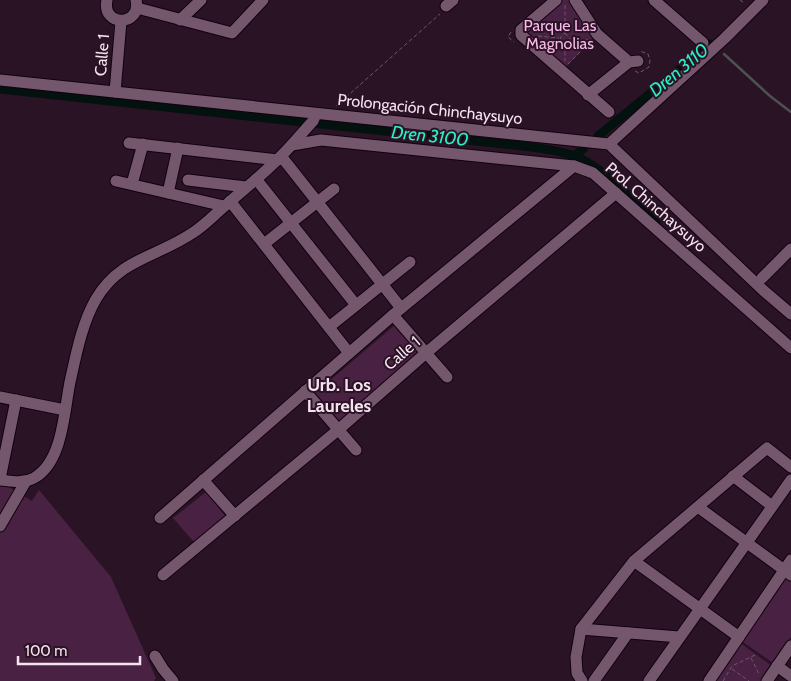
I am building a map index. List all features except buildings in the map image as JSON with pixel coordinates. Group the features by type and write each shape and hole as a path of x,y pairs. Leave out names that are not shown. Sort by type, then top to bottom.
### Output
{"street":[{"path":"94,0 106,2 110,15 121,21 132,17 137,4 180,20 232,33 264,0"},
{"path":"180,20 201,0"},
{"path":"556,0 521,30 521,36 609,112"},
{"path":"574,0 597,34 633,61 588,94"},
{"path":"654,0 703,43"},
{"path":"763,0 725,38 609,144 756,284 791,314"},
{"name":"Calle 1","path":"114,92 121,21"},
{"name":"Prolongación Chinchaysuyo","path":"0,80 114,92 315,119 609,144"},
{"path":"16,400 5,427 0,480 26,481 38,475 52,456 59,440 80,341 90,310 103,288 126,266 162,251 184,239 205,224 280,158 315,119"},
{"name":"Prol. Chinchaysuyo","path":"292,145 321,140 574,166 593,173 791,348"},
{"path":"129,143 280,158 382,284 397,311 426,353 447,377"},
{"path":"132,184 142,144"},
{"path":"168,193 178,148"},
{"path":"160,518 397,311 574,166"},
{"path":"256,178 356,305"},
{"path":"116,180 168,193 227,204 264,244 349,353"},
{"path":"188,180 246,187"},
{"path":"264,244 334,189"},
{"name":"Calle 1","path":"163,575 338,430 426,353 616,193"},
{"path":"762,278 791,249"},
{"path":"329,327 410,262"},
{"path":"305,391 356,450"},
{"path":"0,397 65,410"},
{"path":"582,681 577,673 576,657 581,629 634,561 767,448 791,467"},
{"path":"734,476 772,506"},
{"path":"203,480 234,516"},
{"path":"649,681 791,480"},
{"path":"0,526 26,481"},
{"path":"698,506 788,573"},
{"path":"709,681 739,637 788,573 791,560"},
{"path":"634,561 739,637"},
{"path":"581,629 680,637"},
{"path":"594,681 628,633"},
{"path":"764,680 791,646"},
{"path":"155,656 173,681"},
{"path":"777,666 791,676"}],"path":[{"path":"534,36 560,38 565,44 565,66 592,40 571,39 565,33 565,0"},
{"path":"315,119 447,6"},
{"path":"560,38 565,33"},
{"path":"565,44 571,39"},
{"path":"723,681 732,666 755,655"},
{"path":"751,657 764,680"},
{"path":"731,669 748,681"}],"green space":[{"name":"Parque Las Magnolias","path":"562,0 569,0 593,39 563,70 525,32"},
{"path":"395,325 420,354 339,422 315,393"},
{"path":"0,486 9,487 32,501 39,490 111,577 156,678 154,681 0,681"},
{"path":"206,492 225,516 194,542 173,518"},
{"path":"785,574 791,579 791,637 773,663 740,640"},
{"path":"739,642 772,666 762,681 712,681"}],"waterway":[{"name":"Dren 3110","path":"598,136 711,44"},
{"path":"724,54 770,96 791,112"},
{"name":"Dren 3100","path":"0,89 532,147 559,152 572,155 594,167 613,181 656,222"},
{"name":"Dren 3110","path":"574,156 584,148"}],"district":[{"name":"Urb. Los Laureles","path":"339,395"}]}
